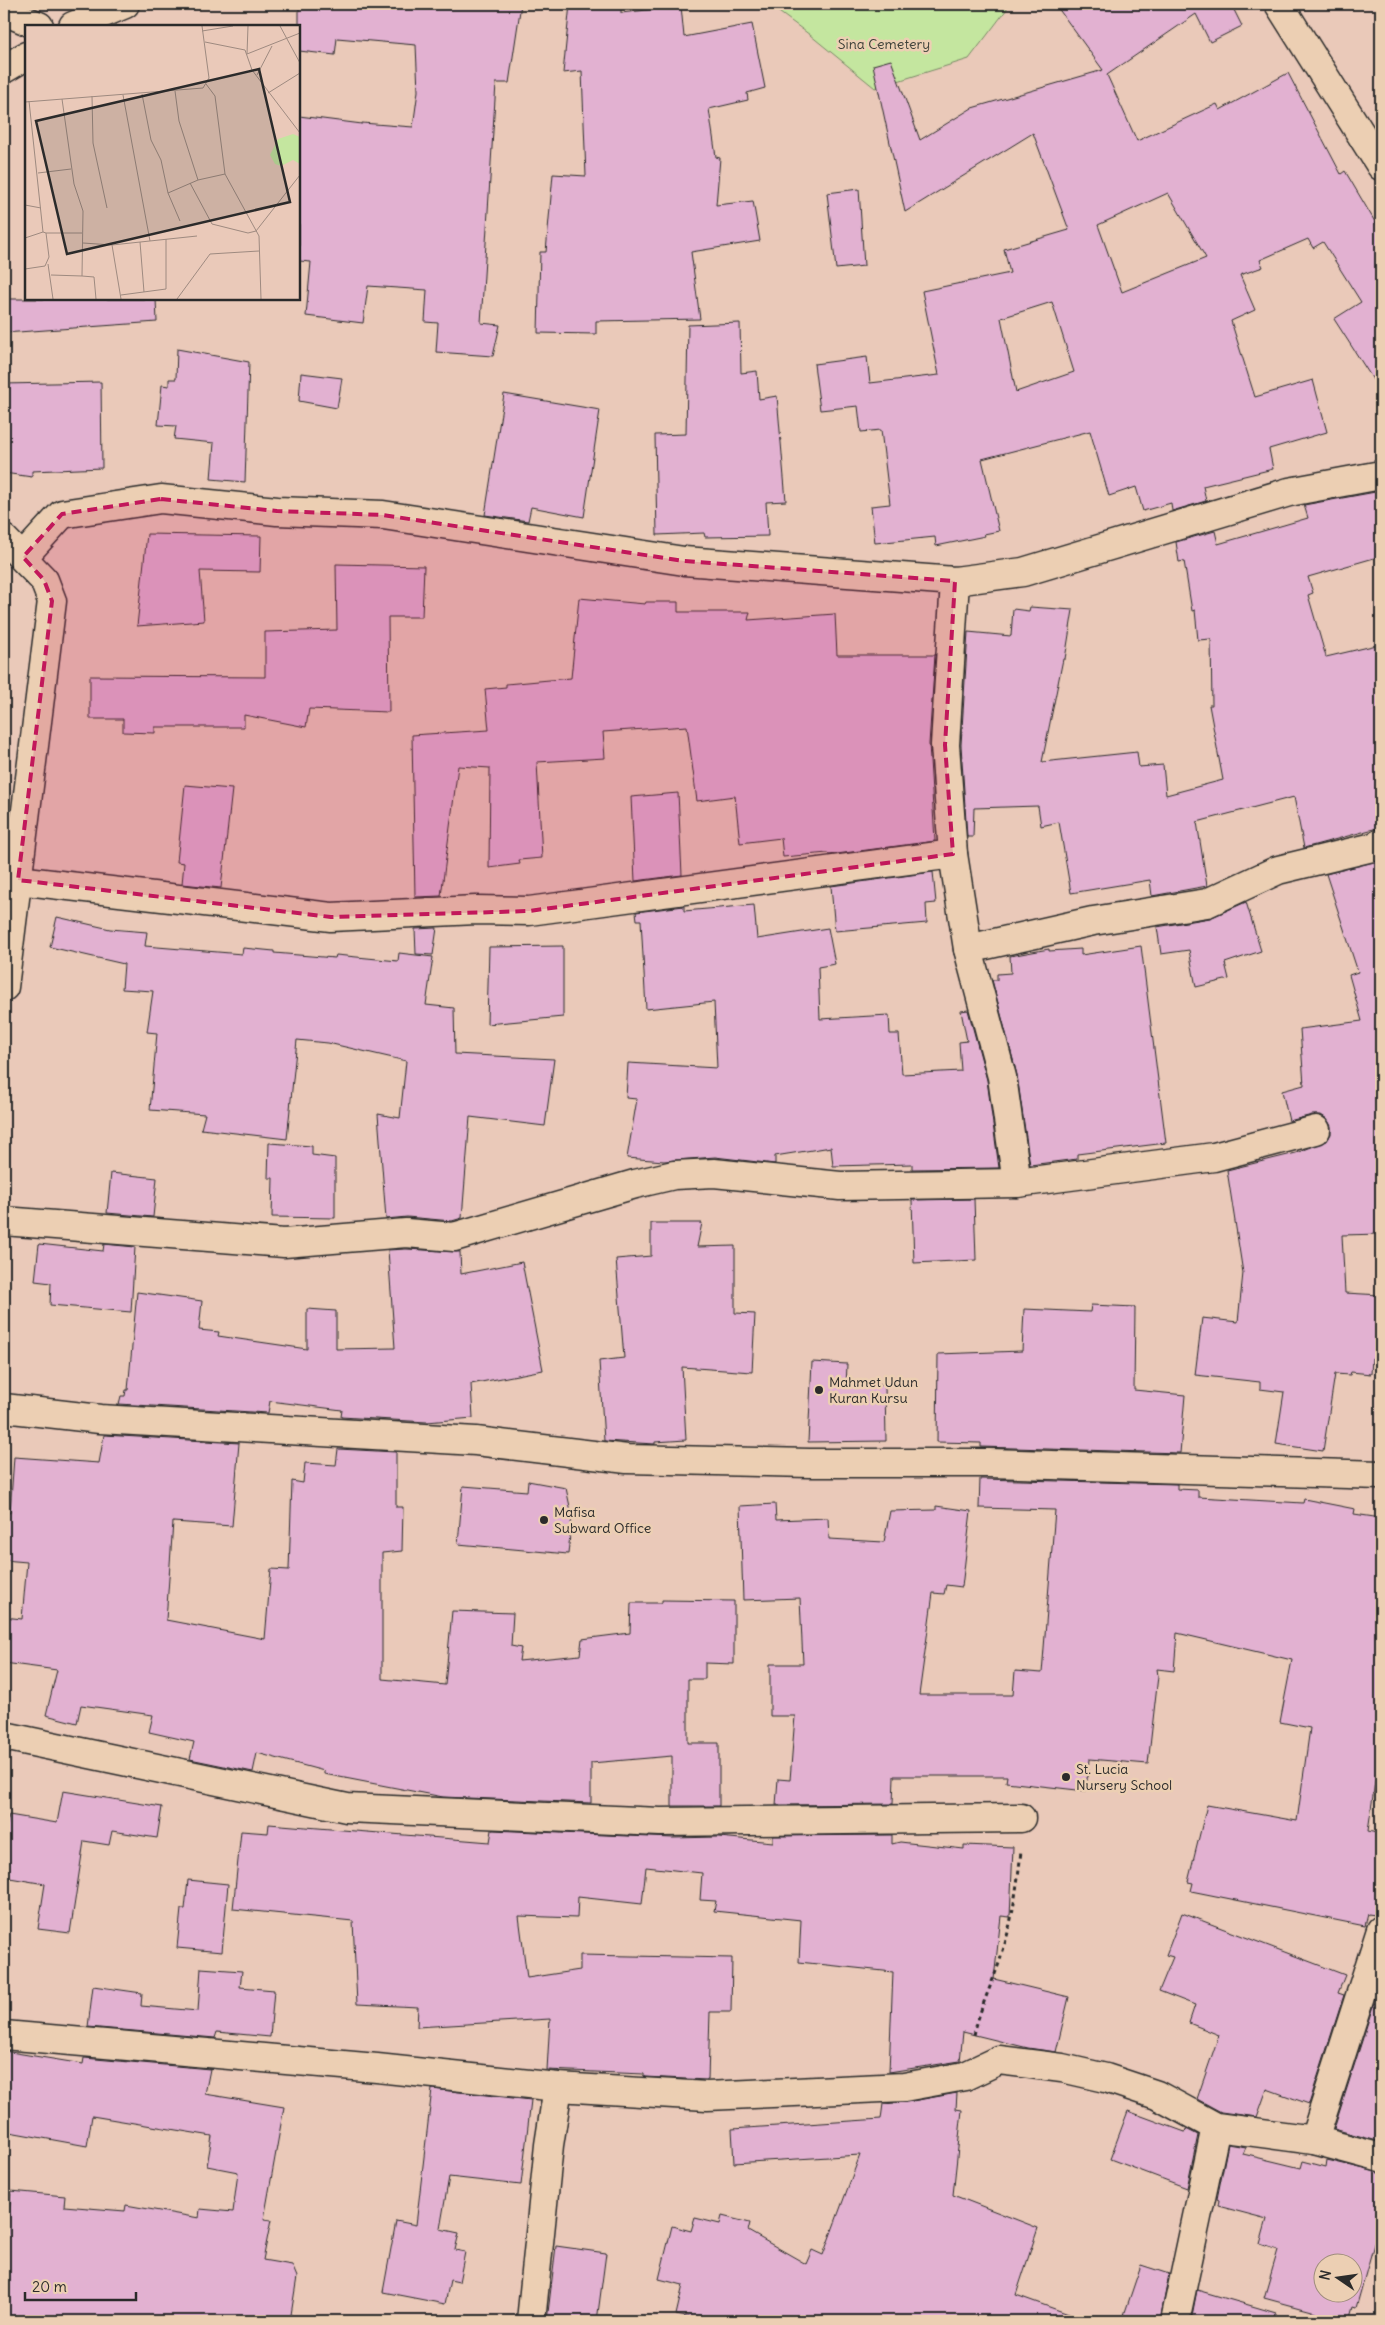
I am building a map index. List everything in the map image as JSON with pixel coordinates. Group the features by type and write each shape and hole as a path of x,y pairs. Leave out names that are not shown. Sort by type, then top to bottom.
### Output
{"street":[{"path":"74,25 125,4"},
{"path":"1279,4 1381,166"},
{"path":"4,11 37,25"},
{"path":"4,69 25,57"},
{"path":"4,987 52,601 44,580 13,548 62,514 160,499 277,511 383,515 684,561 955,581 1023,572 1289,492 1381,475"},
{"path":"955,581 945,745 953,854 968,949 1002,1077 1017,1183"},
{"path":"968,949 1093,921 1207,903 1278,870 1373,847 1381,843"},
{"path":"18,880 331,917 476,910 528,911 953,854"},
{"path":"4,1221 284,1243 406,1233 454,1237 635,1184 674,1175 714,1173 840,1186 1017,1183 1214,1157 1316,1130"},
{"path":"4,1408 100,1419 476,1441 627,1459 809,1463 989,1463 1381,1475"},
{"path":"4,1736 347,1808 660,1822 1022,1818"},
{"path":"1314,2140 1381,1930"},
{"path":"4,2035 377,2068 558,2087 707,2096 904,2087 965,2076 999,2060 1062,2068 1158,2095 1216,2127 1314,2140 1381,2158"},
{"path":"531,2321 549,2145 558,2087"},
{"path":"1175,2321 1216,2127"}],"path":[{"path":"965,2076 980,2008 1000,1960 1014,1906 1022,1845 1022,1818"}],"highlighted area":[{"path":"161,499 277,511 383,515 684,561 955,581 945,745 953,854 529,911 331,917 18,880 52,601 44,580 23,557 62,514"}],"green space":[{"name":"Sina Cemetery","path":"768,4 1006,4 1007,9 969,59 875,88 810,35"}],"building":[{"path":"299,4 521,4 509,83 496,83 481,323 500,325 493,356 436,352 438,323 425,322 427,290 368,286 363,323 306,316 311,262 300,261 300,116 362,124 413,127 418,91 416,45 337,38 335,55 300,51"},
{"path":"570,4 604,4 604,8 621,7 621,13 681,6 684,37 752,24 765,88 747,93 748,100 709,109 716,157 720,158 716,205 753,201 760,241 691,252 700,319 596,321 596,334 538,333 540,252 546,252 553,174 586,176 582,71 563,73"},
{"path":"1055,4 1231,4 1242,26 1210,42 1196,14 1107,75 1137,141 1217,104 1220,110 1288,73 1341,174 1345,171 1381,232 1381,392 1334,319 1361,302 1323,242 1313,248 1308,239 1260,260 1263,267 1240,275 1255,310 1231,321 1255,397 1313,380 1327,432 1269,449 1273,469 1203,486 1206,501 1172,511 1171,503 1143,511 1136,487 1109,496 1090,431 982,459 999,531 984,534 985,536 936,546 935,537 875,543 871,506 890,504 881,430 861,432 858,406 820,410 814,364 867,357 870,383 939,375 922,291 1010,273 1004,249 1069,230 1033,133 905,212 873,65 891,60 920,140 972,108 1103,70","holes":["1168,193 1206,258 1122,292 1098,225","1052,302 1074,372 1016,392 1001,318"]},
{"path":"859,189 864,266 836,269 827,193"},
{"path":"4,299 156,300 157,322 4,333"},
{"path":"740,323 741,373 757,371 759,399 777,396 786,501 766,502 768,536 705,537 704,533 657,535 655,435 686,434 688,325"},
{"path":"177,349 249,362 245,482 211,479 214,443 174,439 176,426 158,425 162,385 169,386 169,379 176,379"},
{"path":"301,373 342,378 337,408 299,401"},
{"path":"101,382 102,468 32,471 32,477 4,473 4,384"},
{"path":"504,394 600,410 584,517 531,507 528,521 485,515"},
{"path":"1381,491 1381,556 1308,577 1313,593 1308,595 1326,657 1381,644 1381,827 1304,848 1294,797 1197,822 1207,886 1152,896 1150,880 1071,893 1059,822 1041,826 1038,806 974,808 973,837 967,837 961,745 968,632 1011,636 1013,609 1029,611 1030,607 1073,610 1065,659 1063,659 1042,762 1137,752 1139,767 1163,765 1166,795 1223,780 1209,705 1212,705 1211,639 1198,640 1195,610 1192,611 1184,561 1179,562 1176,542 1215,531 1218,544 1308,518 1304,505"},
{"path":"147,534 261,536 260,572 200,571 204,621 137,626"},
{"path":"336,564 424,566 422,617 388,617 389,712 309,709 306,727 244,715 244,727 155,727 155,733 123,732 123,719 90,719 90,676 265,677 265,632 337,630"},
{"path":"579,598 645,604 646,602 678,602 678,612 750,612 748,620 835,614 837,655 935,655 929,744 935,841 829,855 828,853 783,857 781,838 740,843 735,796 697,801 687,726 603,732 605,758 537,762 542,858 519,860 520,864 489,868 490,768 458,766 441,896 415,897 412,735 489,730 485,689 506,687 506,684 571,678"},
{"path":"185,785 232,789 221,888 182,884 184,863 177,862"},
{"path":"678,793 682,875 635,881 631,797"},
{"path":"1381,860 1381,1234 1342,1235 1345,1293 1381,1295 1381,1359 1372,1358 1371,1374 1351,1372 1350,1375 1335,1374 1323,1451 1276,1444 1284,1392 1260,1389 1260,1382 1195,1375 1202,1318 1238,1322 1243,1273 1227,1170 1296,1153 1327,1141 1331,1134 1331,1126 1327,1119 1321,1115 1312,1115 1289,1121 1282,1091 1304,1085 1300,1029 1362,1021 1349,975 1358,972 1326,874"},
{"path":"933,872 936,903 926,904 927,923 835,931 831,886"},
{"path":"1246,902 1261,951 1225,963 1229,979 1196,987 1189,950 1161,954 1157,927 1210,918"},
{"path":"754,905 757,939 828,928 835,964 818,967 820,1019 889,1015 890,1034 899,1034 902,1074 961,1071 959,1042 967,1041 961,1011 968,1010 987,1080 999,1168 912,1169 912,1164 833,1166 831,1147 775,1156 775,1164 715,1157 664,1161 627,1158 637,1099 626,1098 628,1063 717,1068 714,1002 646,1009 641,920 637,920 636,912 684,906 684,911"},
{"path":"57,917 110,929 147,932 145,946 242,954 243,948 274,951 274,953 335,958 336,955 398,961 399,953 433,957 426,1005 454,1008 455,1054 554,1059 545,1126 470,1117 462,1218 452,1221 407,1217 386,1219 378,1114 400,1118 406,1061 328,1043 297,1040 287,1139 201,1129 205,1114 150,1110 157,1033 147,1032 153,991 122,989 124,964 50,947"},
{"path":"437,928 433,955 416,954 415,929"},
{"path":"563,946 563,1017 487,1024 489,947"},
{"path":"1141,946 1166,1143 1077,1154 1077,1159 1030,1165 1017,1075 992,980 997,980 997,974 1011,973 1010,956 1049,949 1049,951 1081,949 1081,955"},
{"path":"269,1143 312,1146 312,1155 335,1158 335,1218 272,1217 273,1178 268,1178"},
{"path":"111,1173 157,1178 153,1217 107,1213"},
{"path":"974,1199 976,1260 914,1263 912,1200"},
{"path":"651,1223 702,1223 697,1247 735,1246 735,1313 755,1314 752,1372 682,1367 686,1440 655,1442 655,1444 604,1441 599,1361 624,1358 616,1259 651,1256"},
{"path":"39,1244 103,1251 104,1244 135,1247 131,1312 50,1305 51,1283 35,1281"},
{"path":"388,1250 460,1252 461,1274 522,1262 543,1370 471,1384 473,1418 427,1422 341,1417 342,1410 270,1401 268,1413 119,1404 121,1396 125,1396 126,1390 128,1390 137,1292 202,1301 199,1330 219,1332 218,1336 307,1349 307,1309 336,1311 336,1349 395,1348"},
{"path":"1091,1305 1135,1307 1134,1390 1185,1395 1180,1453 981,1447 981,1443 937,1442 938,1354 1022,1351 1024,1309 1090,1312"},
{"path":"812,1362 847,1364 846,1386 885,1385 886,1441 808,1442"},
{"path":"104,1435 239,1443 232,1526 173,1522 166,1620 265,1639 271,1569 289,1570 292,1481 303,1483 305,1463 336,1465 338,1449 396,1452 396,1507 403,1507 402,1551 382,1553 382,1679 445,1685 452,1611 513,1613 511,1646 521,1648 519,1661 580,1655 582,1639 630,1633 631,1603 662,1603 662,1600 734,1601 734,1664 705,1663 705,1679 688,1679 688,1743 719,1743 719,1806 672,1806 672,1756 591,1763 591,1803 443,1797 324,1774 324,1771 257,1753 253,1772 190,1759 194,1742 149,1732 153,1715 81,1705 77,1723 46,1715 57,1670 4,1663 4,1617 22,1619 27,1562 4,1560 4,1512 10,1513 14,1457 99,1463"},
{"path":"980,1479 1177,1484 1177,1489 1198,1490 1198,1497 1303,1503 1304,1499 1355,1509 1354,1514 1381,1518 1381,1739 1368,1831 1381,1834 1381,1887 1375,1915 1368,1914 1365,1926 1191,1891 1193,1883 1188,1882 1207,1805 1297,1821 1310,1728 1280,1722 1292,1660 1177,1633 1174,1671 1157,1669 1158,1676 1148,1764 1089,1759 1086,1791 1006,1782 1007,1776 894,1776 893,1804 776,1805 778,1779 790,1780 795,1716 770,1716 770,1664 803,1664 800,1598 743,1600 740,1506 775,1504 776,1520 828,1518 829,1539 884,1542 890,1511 936,1510 936,1506 971,1511 962,1587 946,1585 944,1594 933,1593 919,1695 1013,1695 1015,1671 1042,1673 1055,1510 979,1508"},
{"path":"528,1481 566,1488 572,1516 568,1554 458,1544 463,1486 527,1491"},
{"path":"63,1791 162,1807 157,1838 112,1831 109,1845 84,1841 70,1933 38,1929 45,1884 4,1877 4,1836 9,1815 57,1823"},
{"path":"269,1824 490,1842 492,1830 673,1838 719,1837 773,1842 773,1836 892,1835 892,1844 900,1842 964,1849 964,1845 1013,1847 1010,1917 1001,1916 994,1979 1069,1997 1056,2052 1028,2048 963,2032 960,2061 889,2072 893,1972 799,1962 801,1920 714,1911 716,1901 700,1900 702,1873 646,1867 642,1904 578,1897 577,1918 519,1916 527,1978 580,1970 580,1955 732,1958 731,2012 710,2012 708,2080 644,2077 644,2074 547,2070 550,2019 417,2027 418,2007 357,2004 353,1921 233,1909 241,1831 268,1833"},
{"path":"188,1880 228,1884 222,1952 177,1948 181,1909 185,1909"},
{"path":"1182,1913 1345,1975 1338,1993 1344,1995 1309,2104 1267,2089 1257,2117 1221,2112 1197,2099 1219,2035 1189,2023 1195,2005 1159,1991 1173,1957 1166,1955"},
{"path":"201,1968 242,1971 240,1987 274,1990 270,2037 217,2032 215,2038 88,2027 93,1986 142,1993 141,2006 198,2011"},
{"path":"1374,2003 1381,2005 1381,2142 1334,2129"},
{"path":"4,2051 83,2064 84,2058 210,2069 205,2094 284,2107 264,2219 271,2220 263,2260 292,2265 297,2277 290,2321 4,2321 4,2269 11,2191 65,2196 64,2206 125,2211 126,2205 199,2218 200,2209 233,2212 238,2172 207,2166 212,2136 92,2116 87,2146 4,2131"},
{"path":"432,2089 531,2100 521,2185 449,2177 440,2229 459,2233 455,2250 465,2252 459,2282 450,2280 445,2304 383,2292 396,2221 416,2225"},
{"path":"957,2093 956,2109 962,2110 953,2195 1038,2228 1016,2295 1077,2317 1076,2321 706,2321 676,2315 683,2285 659,2279 672,2226 691,2231 695,2218 720,2224 722,2216 750,2223 748,2231 806,2264 812,2250 823,2255 860,2155 734,2163 732,2129 881,2119 883,2104 907,2102"},
{"path":"1128,2111 1185,2132 1186,2129 1198,2135 1187,2188 1110,2159"},
{"path":"1228,2144 1246,2147 1243,2154 1301,2168 1303,2161 1326,2167 1327,2160 1381,2173 1381,2219 1362,2287 1362,2252 1312,2252 1312,2302 1358,2302 1356,2308 1353,2307 1349,2321 1264,2298 1278,2250 1260,2244 1267,2219 1218,2206 1219,2200 1217,2199"},
{"path":"556,2246 606,2253 597,2321 547,2321"},
{"path":"1141,2265 1169,2274 1160,2321 1122,2321"},
{"path":"1197,2290 1276,2313 1275,2321 1191,2321"}],"place":[{"name":"Mahmet Udun Kuran Kursu","path":"819,1390"},
{"name":"Mafisa Subward Office","path":"544,1520"},
{"name":"St. Lucia Nursery School","path":"1066,1777"}]}
